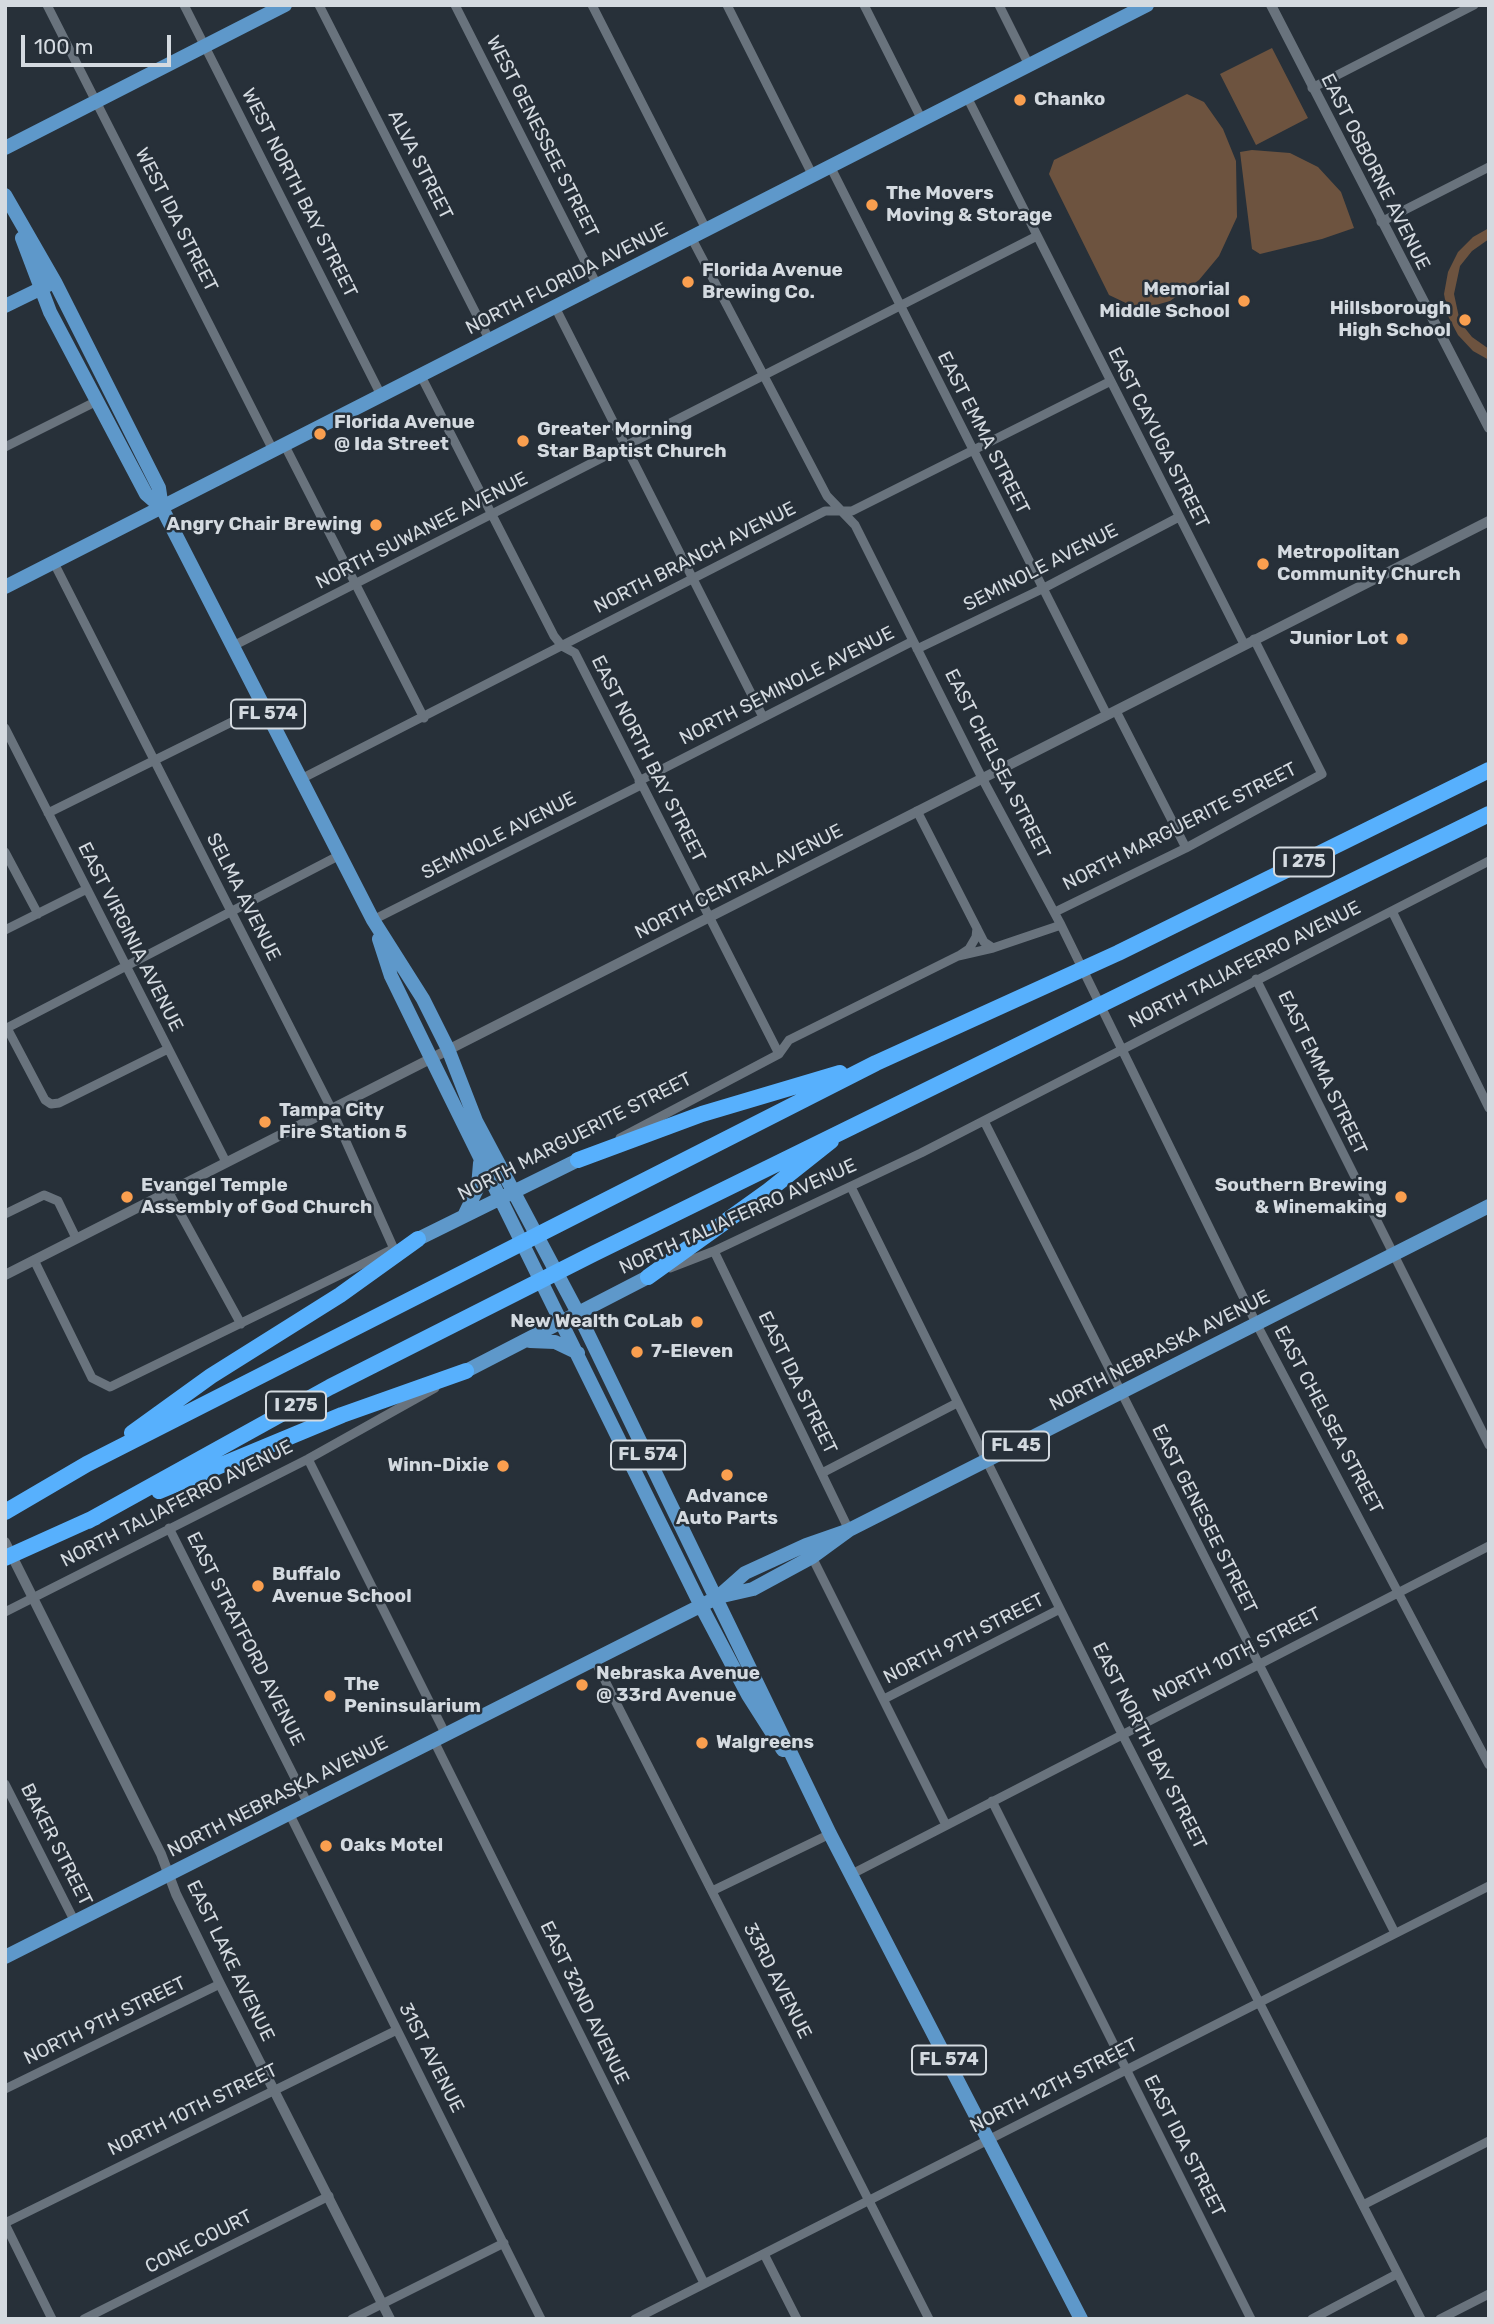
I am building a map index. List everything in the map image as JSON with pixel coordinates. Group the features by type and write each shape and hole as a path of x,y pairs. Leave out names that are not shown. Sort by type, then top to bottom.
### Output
{"highway":[{"name":"I 275","path":"5,1512 87,1465 876,1063 1041,990 1489,770"},
{"name":"I 275","path":"5,1558 88,1521 330,1387 852,1124 1136,989 1489,814"},
{"path":"578,1160 702,1114 876,1063"},
{"path":"648,1277 792,1173 852,1124"},
{"path":"87,1465 211,1377 340,1295 418,1239"},
{"path":"88,1521 342,1415 466,1371"}],"main road":[{"path":"5,148 285,5"},
{"name":"NORTH FLORIDA AVENUE","path":"5,587 382,397 1140,7"},
{"name":"FL 574","path":"7,199 55,282 159,487 162,508 373,920 414,981 448,1049 471,1111 562,1321 701,1606 748,1695 816,1801"},
{"name":"FL 574","path":"7,199 41,289 97,401 146,494 162,508"},
{"path":"5,306 55,282"},
{"name":"FL 574","path":"373,920 391,975 480,1158 507,1196 578,1313 831,1834 1081,2319"},
{"path":"464,1216 478,1187 480,1158"},
{"name":"NORTH MARGUERITE STREET","path":"418,1239 578,1160"},
{"name":"NORTH NEBRASKA AVENUE","path":"5,1957 701,1606 718,1597 745,1573 806,1545 849,1530 1489,1206"},
{"name":"NORTH TALIAFERRO AVENUE","path":"466,1371 648,1277"},
{"path":"525,1341 555,1342 579,1353"},
{"name":"NORTH NEBRASKA AVENUE","path":"718,1597 753,1589 812,1557 849,1530"}],"street":[{"name":"WEST IDA STREET","path":"47,5 279,449"},
{"name":"WEST NORTH BAY STREET","path":"184,5 382,397"},
{"name":"ALVA STREET","path":"319,5 490,341"},
{"name":"WEST GENESSEE STREET","path":"455,5 597,285"},
{"path":"592,5 706,229"},
{"path":"727,5 812,174"},
{"path":"864,5 922,120"},
{"path":"999,5 1029,65"},
{"name":"EAST OSBORNE AVENUE","path":"1271,5 1489,428"},
{"path":"1312,88 1474,5"},
{"name":"EAST CAYUGA STREET","path":"967,97 1179,517 1322,774"},
{"name":"EAST EMMA STREET","path":"830,166 1042,589 1186,848"},
{"path":"1381,222 1489,167"},
{"name":"NORTH SUWANEE AVENUE","path":"233,646 1037,236"},
{"name":"EAST CHELSEA STREET","path":"691,237 827,496 855,525 982,778 1055,912 1256,1323 1489,1765"},
{"path":"555,307 763,717"},
{"name":"EAST NORTH BAY STREET","path":"422,376 491,516 562,646 575,653 779,1054"},
{"name":"NORTH BRANCH AVENUE","path":"301,779 825,511 852,511 1109,382"},
{"path":"5,447 97,401"},
{"path":"279,449 356,584 424,718"},
{"name":"SEMINOLE AVENUE","path":"915,645 1042,589 1179,517"},
{"name":"NORTH CENTRAL AVENUE","path":"5,1275 1489,521"},
{"name":"SELMA AVENUE","path":"54,563 331,1108 394,1249"},
{"name":"NORTH SEMINOLE AVENUE","path":"640,783 763,717 915,645"},
{"path":"48,813 264,706"},
{"name":"EAST VIRGINIA AVENUE","path":"5,728 8,739 226,1162"},
{"name":"NORTH MARGUERITE STREET","path":"1055,912 1186,848 1322,774"},
{"name":"SEMINOLE AVENUE","path":"373,920 640,783"},
{"path":"917,811 984,942 993,948"},
{"path":"5,852 38,914"},
{"path":"168,1049 60,1103 51,1104 45,1100 6,1028 340,855"},
{"name":"NORTH TALIAFERRO AVENUE","path":"648,1277 713,1251 851,1187 1489,860"},
{"path":"5,930 87,889"},
{"path":"1392,911 1489,1108"},
{"name":"NORTH MARGUERITE STREET","path":"578,1160 779,1054 789,1040 958,956 993,948 1061,925"},
{"path":"958,956 969,948 976,937 977,929"},
{"name":"EAST EMMA STREET","path":"1256,979 1489,1445"},
{"name":"EAST GENESEE STREET","path":"984,1121 1395,1933"},
{"name":"EAST NORTH BAY STREET","path":"851,1187 1122,1734 1421,2319"},
{"path":"168,1191 241,1324"},
{"path":"5,1214 44,1195 58,1201 76,1238"},
{"name":"NORTH MARGUERITE STREET","path":"34,1260 92,1378 104,1386 117,1385 418,1239"},
{"name":"EAST IDA STREET","path":"713,1251 849,1530"},
{"name":"NORTH TALIAFERRO AVENUE","path":"5,1612 309,1459 466,1371"},
{"path":"822,1473 957,1403"},
{"path":"309,1459 439,1736"},
{"name":"EAST STRATFORD AVENUE","path":"169,1528 308,1804"},
{"name":"EAST LAKE AVENUE","path":"5,1542 156,1843 220,1984 390,2319"},
{"name":"NORTH 10TH STREET","path":"852,1874 1489,1546"},
{"path":"812,1557 946,1825"},
{"name":"NORTH 9TH STREET","path":"884,1699 1060,1609"},
{"name":"33RD AVENUE","path":"594,1658 929,2319"},
{"name":"EAST 32ND AVENUE","path":"439,1736 704,2283"},
{"name":"BAKER STREET","path":"5,1784 75,1922"},
{"name":"EAST IDA STREET","path":"992,1801 1251,2319"},
{"name":"31ST AVENUE","path":"289,1813 541,2319"},
{"path":"712,1891 831,1834"},
{"name":"NORTH 12TH STREET","path":"635,2319 989,2137 1489,1886"},
{"name":"NORTH 9TH STREET","path":"5,2089 220,1984"},
{"name":"NORTH 10TH STREET","path":"5,2223 397,2030"},
{"path":"1363,2205 1489,2141"},
{"name":"CONE COURT","path":"84,2319 329,2196"},
{"path":"5,2223 52,2319"},
{"path":"352,2319 504,2243"},
{"path":"764,2254 797,2319"},
{"path":"1312,2319 1397,2274"},
{"path":"1440,2319 1489,2294"}],"shaded area":[{"path":"1272,48 1308,118 1256,145 1220,74"},
{"path":"1187,94 1204,102 1223,129 1236,161 1237,217 1219,256 1199,280 1170,301 1149,307 1128,304 1109,295 1049,174 1054,160"},
{"path":"1252,150 1290,153 1318,167 1341,192 1354,228 1260,254 1252,249 1240,152"},
{"path":"1489,228 1489,239 1472,251 1460,266 1454,294 1460,322 1472,337 1489,349 1489,360 1473,351 1458,335 1448,316 1444,294 1448,272 1458,252 1473,237"}],"place":[{"name":"Chanko","path":"1020,100"},
{"name":"The Movers Moving & Storage","path":"872,205"},
{"name":"Florida Avenue Brewing Co.","path":"688,282"},
{"name":"Memorial Middle School","path":"1244,301"},
{"name":"Hillsborough High School","path":"1465,320"},
{"name":"Florida Avenue @ Ida Street","path":"320,434"},
{"name":"Greater Morning Star Baptist Church","path":"523,441"},
{"name":"Angry Chair Brewing","path":"376,525"},
{"name":"Metropolitan Community Church","path":"1263,564"},
{"name":"Junior Lot","path":"1402,639"},
{"name":"Tampa City Fire Station 5","path":"265,1122"},
{"name":"Evangel Temple Assembly of God Church","path":"127,1197"},
{"name":"Southern Brewing & Winemaking","path":"1401,1197"},
{"name":"New Wealth CoLab","path":"697,1322"},
{"name":"7-Eleven","path":"637,1352"},
{"name":"Winn-Dixie","path":"503,1466"},
{"name":"Advance Auto Parts","path":"727,1475"},
{"name":"Buffalo Avenue School","path":"258,1586"},
{"name":"Nebraska Avenue @ 33rd Avenue","path":"582,1685"},
{"name":"The Peninsularium","path":"330,1696"},
{"name":"Walgreens","path":"702,1743"},
{"name":"Oaks Motel","path":"326,1846"}]}
